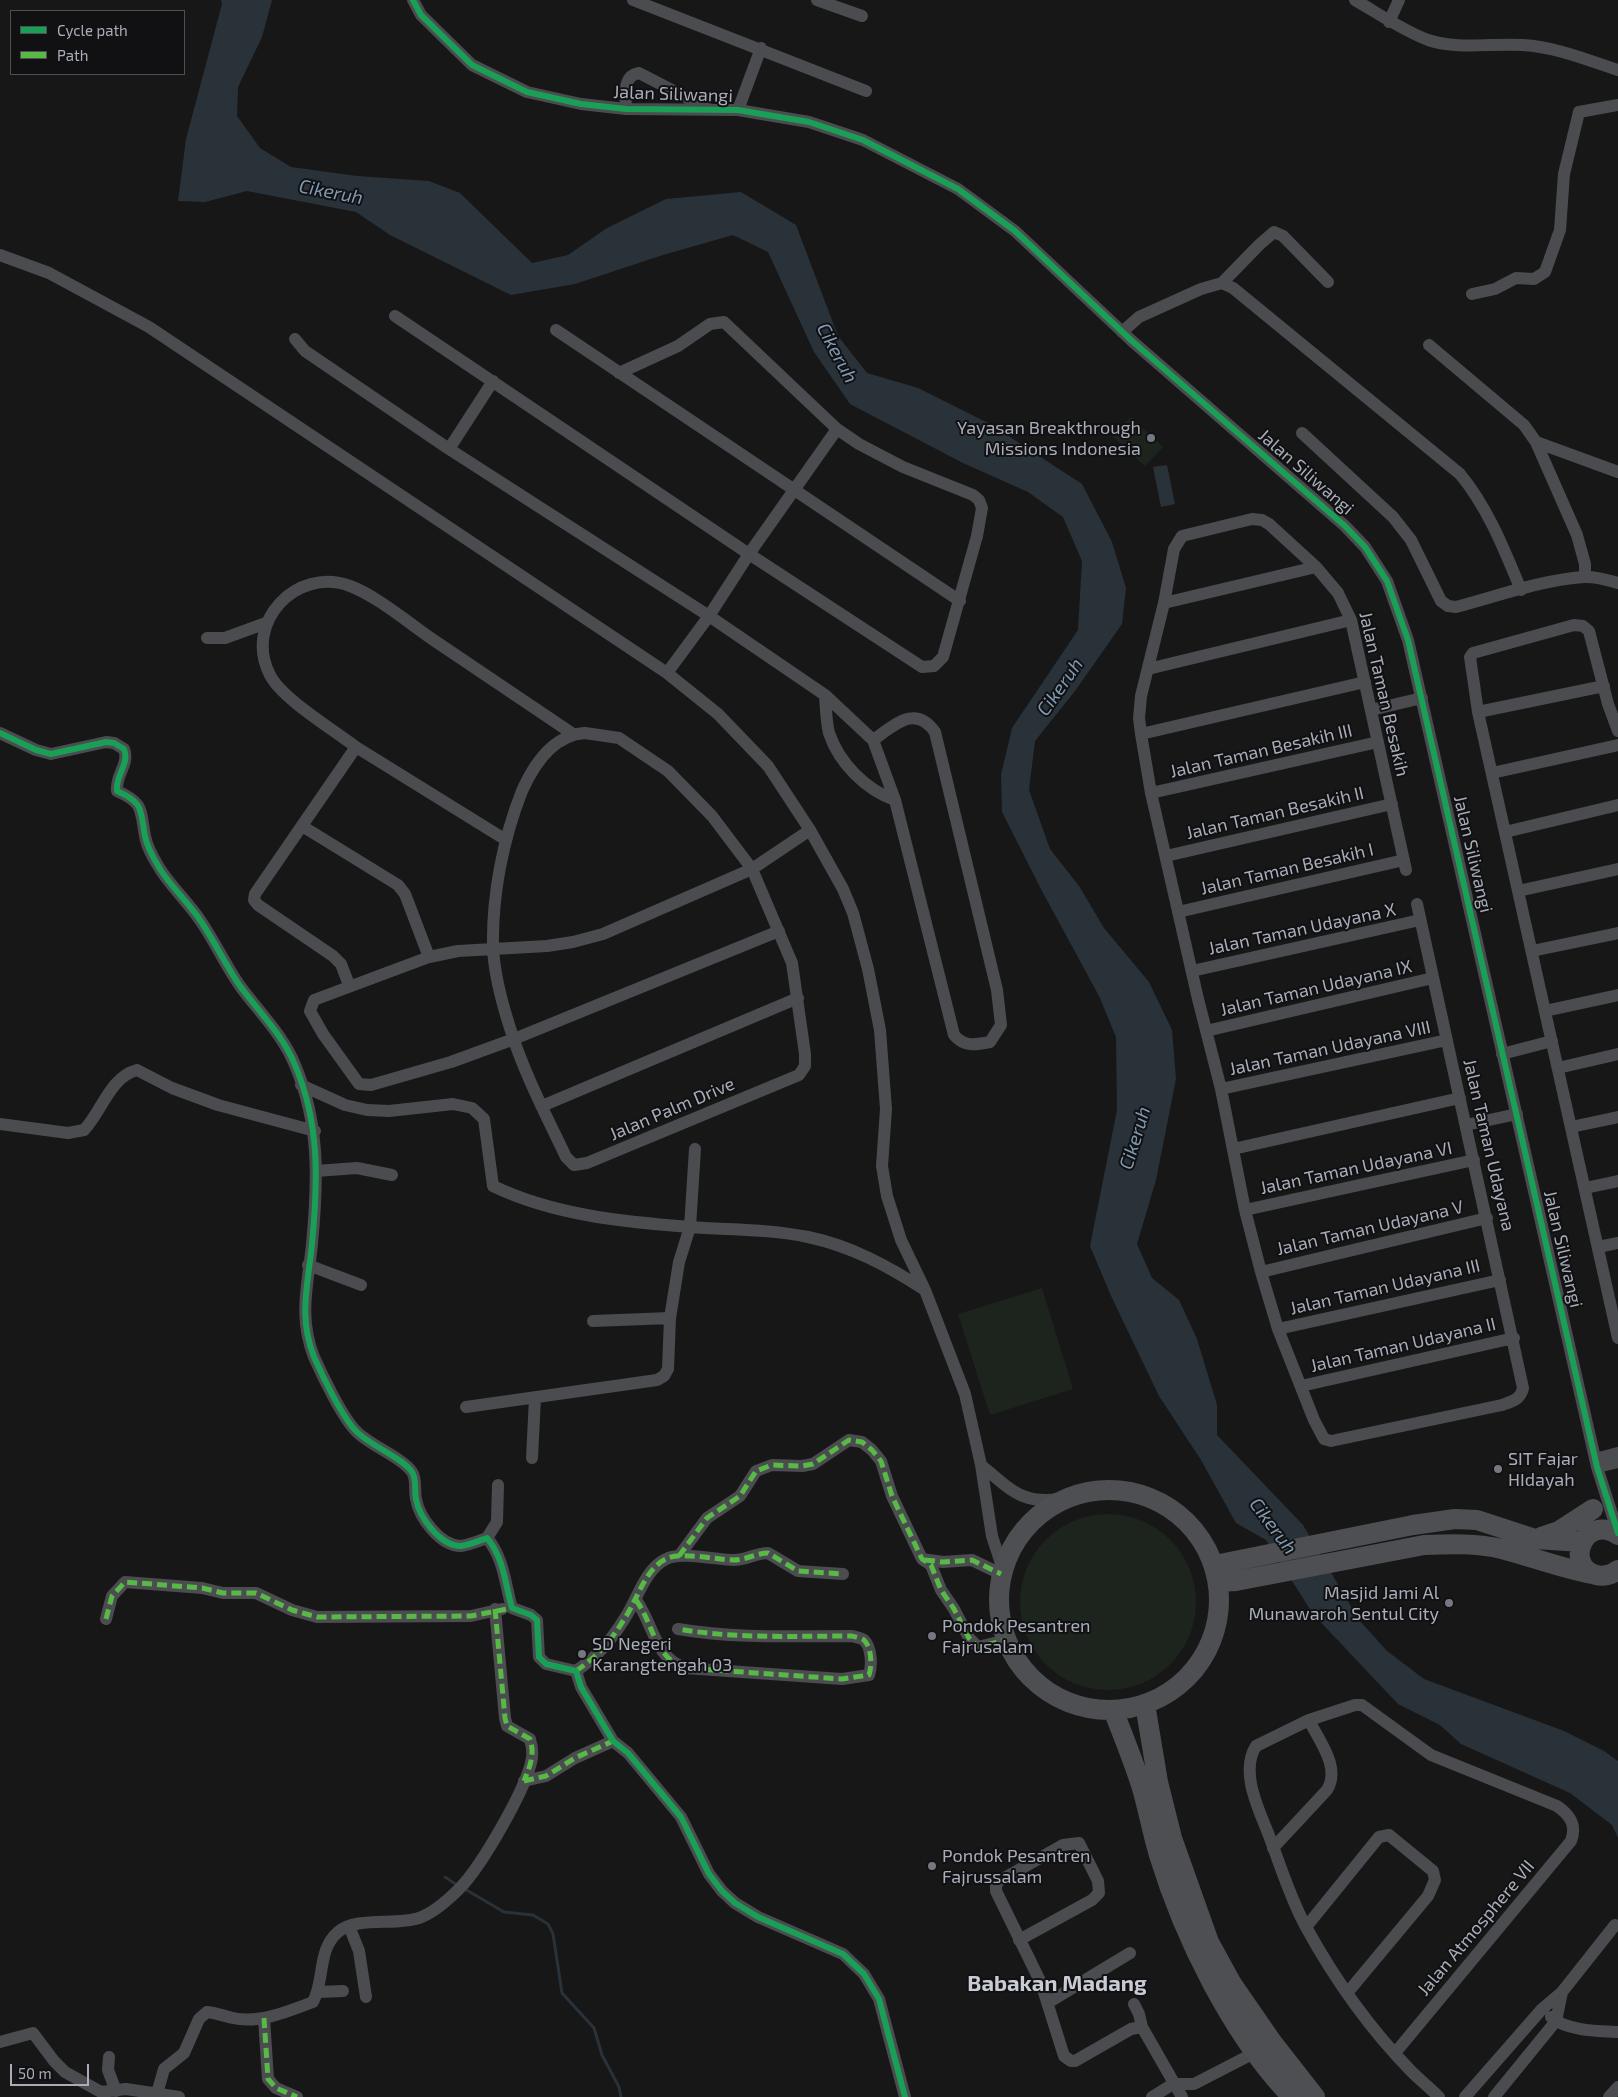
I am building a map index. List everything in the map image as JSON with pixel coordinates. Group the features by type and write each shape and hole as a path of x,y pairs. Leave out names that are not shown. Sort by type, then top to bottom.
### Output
{"main road":[{"path":"1103,1490 1139,1494 1172,1509 1198,1533 1217,1574 1219,1613 1211,1643 1200,1662 1173,1690 1145,1704 1113,1710 1086,1708 1053,1694 1038,1684 1019,1664 1006,1640 1000,1618 998,1596 1002,1572 1012,1548 1035,1518 1067,1498 1103,1490"},
{"path":"1535,1539 1559,1531 1593,1509"},
{"path":"1331,1552 1413,1525 1455,1519 1477,1520 1494,1524 1523,1537 1535,1539 1586,1538 1601,1529 1618,1534"},
{"path":"1586,1538 1580,1560 1583,1566 1592,1574"},
{"path":"1217,1574 1331,1552 1424,1545 1466,1545 1502,1549 1592,1574 1604,1576 1617,1572"},
{"path":"1145,1704 1158,1782 1172,1838 1209,1942 1264,2048 1292,2097"},
{"path":"1113,1710 1141,1785 1159,1854 1196,1952 1223,2002 1264,2048 1315,2097"}],"street":[{"name":"Jalan Siliwangi","path":"413,0 421,15 472,65 527,92 581,104 626,108 738,110 809,122 864,140 958,189 1014,231 1122,332 1321,504 1364,547 1379,566 1394,598 1422,698 1596,1463 1618,1534"},
{"path":"633,0 656,4 866,91"},
{"path":"818,0 862,16"},
{"path":"1354,0 1389,22 1429,40 1445,44 1524,45 1552,48 1618,70"},
{"path":"1389,22 1400,0"},
{"path":"738,110 761,48"},
{"path":"626,108 626,80 632,74 639,73 712,110"},
{"path":"1472,294 1495,289 1516,278 1534,279 1545,272 1560,230 1564,174 1579,112 1618,105"},
{"path":"1122,332 1139,317 1201,289 1222,283 1274,232 1283,236 1328,282"},
{"path":"0,255 49,272 149,327 667,673 718,714 768,766 810,830 843,888 864,951 880,1030 885,1079 883,1180 901,1240 925,1290 965,1394 981,1465 992,1536 1002,1572"},
{"path":"1222,283 1233,288 1256,305 1460,474 1474,491 1497,533 1521,590"},
{"path":"395,316 749,554 922,666 934,666 943,657 977,536 982,508 979,500 973,495 903,467 859,444 837,429 724,322 710,324 678,346 619,373"},
{"path":"556,330 960,601"},
{"path":"295,339 305,351 449,449 710,616 825,695 873,740 895,800 954,1035 965,1044 972,1045 990,1042 1001,1025 997,990 935,732 930,725 920,718 910,718 899,722 873,740"},
{"path":"1429,345 1524,425 1536,442 1577,535 1585,564 1585,577"},
{"path":"449,449 492,381"},
{"path":"667,673 710,616 749,554 837,429"},
{"path":"1302,433 1394,517 1410,540 1442,601 1448,606 1456,607 1521,590 1585,577 1618,583"},
{"path":"1536,442 1618,472"},
{"name":"Jalan Taman Besakih","path":"1164,603 1174,549 1182,536 1252,519 1262,520 1269,524 1316,567 1338,592 1351,620 1405,865"},
{"path":"1301,1386 1278,1329 1260,1272 1245,1210 1221,1090 1151,794 1139,718 1142,696 1164,603 1316,567"},
{"path":"506,840 356,747 281,690 270,675 262,638 266,623 282,599 307,584 327,581 350,586 393,612 573,734"},
{"path":"1148,670 1351,620"},
{"path":"207,638 225,638 266,623"},
{"path":"1618,731 1589,631 1583,626 1574,625 1473,653 1470,664 1478,712 1598,1247 1614,1304 1618,1338"},
{"path":"1141,734 1365,682"},
{"path":"1478,712 1604,686"},
{"path":"825,695 830,734 847,764 869,788 881,796 895,800"},
{"path":"1371,710 1422,698"},
{"path":"0,733 36,750 51,754 106,742 114,742 124,749 125,763 118,779 117,791 132,797 141,808 145,837 156,862 201,922 239,984 279,1035 295,1065 315,1130 316,1171 312,1242 305,1299 307,1333 317,1363 356,1432 412,1471 415,1477 418,1509 440,1538 461,1546 487,1538 497,1522 498,1485"},
{"name":"Jalan Palm Drive","path":"573,734 594,734 619,738 668,771 712,816 752,869 779,931 792,963 798,998 804,1066 799,1074 587,1163 574,1165 566,1157 542,1106 514,1039 501,995 493,948 496,893 506,840 512,816 536,764 560,740 573,734"},
{"name":"Jalan Taman Besakih III","path":"1151,794 1378,742"},
{"path":"1492,774 1618,745"},
{"path":"350,985 341,964 333,956 258,905 254,900 254,894 356,747"},
{"name":"Jalan Taman Besakih II","path":"1166,856 1392,804"},
{"path":"1505,832 1618,805"},
{"path":"302,826 398,885 404,894 429,957"},
{"path":"779,931 514,1039 451,1062 383,1082 359,1084 323,1034 310,1011 314,1000 429,957 493,948 547,946 573,942 603,934 752,869 810,830"},
{"name":"Jalan Taman Besakih I","path":"1178,912 1405,865"},
{"path":"1518,891 1618,869"},
{"name":"Jalan Taman Udayana","path":"1301,1386 1324,1439 1331,1441 1340,1441 1502,1405 1515,1401 1522,1395 1523,1383 1514,1338 1417,904"},
{"name":"Jalan Taman Udayana X","path":"1192,971 1420,920"},
{"path":"1532,951 1618,932"},
{"name":"Jalan Taman Udayana IX","path":"1206,1031 1434,978"},
{"path":"1545,1011 1618,995"},
{"path":"542,1106 798,998"},
{"name":"Jalan Taman Udayana VIII","path":"1221,1090 1447,1040"},
{"path":"1502,1054 1552,1041"},
{"path":"1558,1068 1618,1054"},
{"path":"0,1124 68,1133 84,1130 120,1079 128,1072 137,1070 172,1088 218,1105 315,1130"},
{"path":"301,1085 345,1105 367,1110 414,1110 453,1104 472,1108 484,1119 493,1186 522,1200 548,1207 600,1216 690,1227 765,1231 807,1237 847,1248 884,1264 925,1290"},
{"path":"1233,1149 1460,1098"},
{"path":"1466,1125 1517,1114"},
{"path":"1571,1127 1618,1116"},
{"path":"466,1407 657,1380 664,1376 668,1370 670,1318 679,1262 690,1227 695,1149"},
{"name":"Jalan Taman Udayana VI","path":"1245,1210 1474,1160"},
{"path":"316,1171 357,1168 383,1171 392,1175"},
{"path":"1585,1188 1618,1181"},
{"name":"Jalan Taman Udayana V","path":"1260,1272 1487,1218"},
{"path":"1598,1247 1618,1242"},
{"path":"308,1265 361,1285"},
{"name":"Jalan Taman Udayana III","path":"1278,1329 1500,1280"},
{"path":"593,1321 670,1318"},
{"name":"Jalan Taman Udayana II","path":"1301,1386 1514,1338"},
{"path":"532,1458 535,1398"},
{"path":"679,1556 707,1518 740,1496 756,1471 772,1465 802,1466 813,1464 849,1440 862,1442 881,1461 892,1496 922,1559 931,1565 941,1590 957,1614 969,1638 978,1648 1006,1640"},
{"path":"1596,1463 1618,1453"},
{"path":"1596,1463 1618,1462"},
{"path":"981,1465 1006,1486 1030,1500 1046,1502 1067,1498"},
{"path":"1586,1538 1593,1509 1603,1488"},
{"path":"487,1538 497,1554 503,1570 512,1608"},
{"path":"576,1671 600,1654 636,1600 643,1585 655,1568 666,1559 679,1556 736,1560 768,1553 798,1571 843,1574"},
{"path":"922,1559 943,1562 972,1560 1002,1572"},
{"path":"106,1619 112,1596 125,1582 202,1588 223,1593 256,1592 292,1610 317,1617 471,1616 495,1609 512,1608 531,1615 537,1620 542,1661 576,1671"},
{"path":"636,1600 645,1612 662,1652 672,1663 685,1668 717,1672 857,1678 869,1675 872,1666 864,1640 852,1636 759,1637 678,1629"},
{"path":"156,2095 164,2069 184,2052 199,2019 207,2012 234,2018 264,2018 313,2002 319,1992 325,1951 332,1938 340,1930 349,1926 418,1919 432,1912 462,1885 479,1863 510,1811 524,1781 532,1759 533,1749 530,1739 507,1726 495,1609"},
{"path":"576,1671 581,1687 613,1741 628,1753 682,1816 709,1874 735,1903 758,1917 837,1951 853,1962 864,1974 880,1999 905,2097"},
{"name":"Jalan Atmosphere VII","path":"1308,1720 1350,1706 1362,1705 1431,1755 1557,1806 1566,1812 1573,1822 1574,1834 1571,1841 1395,2053"},
{"path":"1273,1848 1327,1790 1332,1778 1331,1764 1308,1720 1256,1746 1251,1758 1249,1773 1258,1807 1273,1848 1306,1927 1348,1992 1395,2053 1439,2097"},
{"path":"524,1781 546,1776 575,1758 613,1741"},
{"path":"1306,1927 1380,1836 1389,1836 1433,1871 1435,1875 1434,1886 1428,1896 1348,1992"},
{"path":"1019,1940 1092,1900 1099,1893 1098,1881 1078,1843 1062,1845 999,1881 996,1891 1019,1940 1049,2002 1061,2051 1071,2061 1131,2029 1142,2027"},
{"path":"1465,2097 1542,2009 1562,1992 1615,1925"},
{"path":"349,1926 360,1951 366,1997"},
{"path":"1049,2002 1130,1954"},
{"path":"319,1992 343,1991"},
{"path":"1494,2097 1556,2021 1562,1992"},
{"path":"1134,2004 1142,2027 1182,2097"},
{"path":"1542,2009 1556,2021 1584,2029 1618,2032"},
{"path":"264,2018 268,2080 276,2088 297,2097"},
{"path":"0,2042 33,2033 54,2061 65,2072 101,2092 116,2092 126,2089 179,2097"},
{"path":"1152,2097 1174,2084 1194,2084 1264,2048"},
{"path":"108,2057 108,2070 116,2092"},
{"path":"1190,2097 1194,2084"},
{"path":"1609,2097 1618,2087"}],"shaded area":[{"path":"1131,417 1163,447 1145,466 1112,436"},
{"path":"1042,1288 1073,1389 990,1415 958,1314"},
{"path":"1099,1514 1117,1514 1134,1517 1150,1524 1176,1546 1186,1560 1193,1576 1196,1602 1195,1619 1190,1636 1176,1658 1164,1670 1150,1680 1134,1687 1117,1690 1099,1690 1082,1687 1066,1680 1040,1658 1030,1644 1023,1628 1020,1611 1020,1593 1023,1576 1030,1560 1052,1534 1066,1524 1082,1517"}],"water":[{"name":"Cikeruh","path":"221,0 272,0 262,37 238,87 237,116 260,148 291,167 357,176 429,181 460,193 532,263 568,255 607,228 666,199 741,192 796,225 838,336 867,373 918,388 990,424 1082,484 1112,542 1126,588 1122,624 1075,691 1035,741 1029,790 1050,849 1079,886 1104,928 1149,982 1172,1030 1176,1079 1156,1180 1137,1244 1152,1278 1179,1300 1197,1339 1217,1405 1217,1435 1303,1525 1359,1620 1387,1651 1424,1679 1564,1731 1604,1751 1618,1761 1618,1838 1612,1825 1570,1793 1461,1744 1440,1725 1398,1704 1313,1614 1266,1540 1236,1523 1201,1460 1159,1396 1112,1298 1090,1246 1117,1110 1116,1037 1099,996 1002,812 1001,775 1012,728 1078,630 1082,561 1063,517 1028,492 963,463 850,404 814,352 768,252 733,235 663,255 575,284 511,295 390,235 356,212 247,191 205,202 178,201 186,139 222,4"},
{"path":"1167,465 1175,504 1161,507 1153,467"}],"waterway":[{"path":"445,1877 457,1885"},
{"path":"463,1888 504,1912 533,1915 548,1924 553,1934 562,1993 594,2028 602,2055 619,2087 621,2097"}],"marked path":[{"path":"679,1556 707,1518 740,1496 756,1471 772,1465 802,1466 813,1464 849,1440 862,1442 881,1461 892,1496 922,1559 931,1565 941,1590 954,1609 969,1638 978,1647 1006,1640"},
{"path":"576,1671 598,1654 609,1641 620,1627 647,1577 652,1570 666,1559 689,1556 734,1560 768,1553 798,1571 843,1574"},
{"path":"925,1560 943,1562 972,1560 1001,1574"},
{"path":"106,1619 112,1596 125,1582 202,1588 223,1593 256,1593 292,1610 317,1617 471,1616 512,1608"},
{"path":"636,1600 661,1648 675,1663 685,1668 842,1679 869,1675 870,1671 871,1657 867,1643 863,1639 852,1636 743,1636 678,1629"},
{"path":"495,1609 507,1726 530,1739 532,1750 531,1760 524,1781"},
{"path":"524,1781 546,1776 575,1758 613,1741"},
{"path":"264,2018 268,2079 276,2088 297,2097"}],"cycle path":[{"path":"413,0 421,15 472,65 527,92 581,104 626,109 738,110 809,122 863,140 958,189 1015,231 1132,341 1345,526 1365,547 1387,581 1408,640 1597,1467 1618,1533"},
{"path":"0,733 36,750 51,754 106,742 114,743 124,749 125,760 118,780 117,791 136,803 141,813 146,840 155,861 202,923 240,986 284,1044 295,1065 303,1087 313,1131 316,1175 314,1221 305,1314 306,1328 314,1357 339,1407 357,1432 402,1462 412,1472 415,1496 421,1514 438,1536 453,1545 461,1546 487,1538 501,1563 512,1608 531,1615 537,1620 539,1657 546,1664 576,1671 581,1687 613,1741 628,1753 681,1817 709,1874 722,1891 735,1903 758,1917 843,1954 864,1974 879,1999 905,2097"}],"place":[{"name":"Yayasan Breakthrough Missions Indonesia","path":"1151,438"},
{"name":"SIT Fajar HIdayah","path":"1498,1469"},
{"name":"Masjid Jami Al Munawaroh Sentul City","path":"1449,1603"},
{"name":"Pondok Pesantren Fajrusalam","path":"932,1636"},
{"name":"SD Negeri Karangtengah 03","path":"582,1654"},
{"name":"Pondok Pesantren Fajrussalam","path":"932,1866"}],"district":[{"name":"Babakan Madang","path":"1057,1984"}]}
